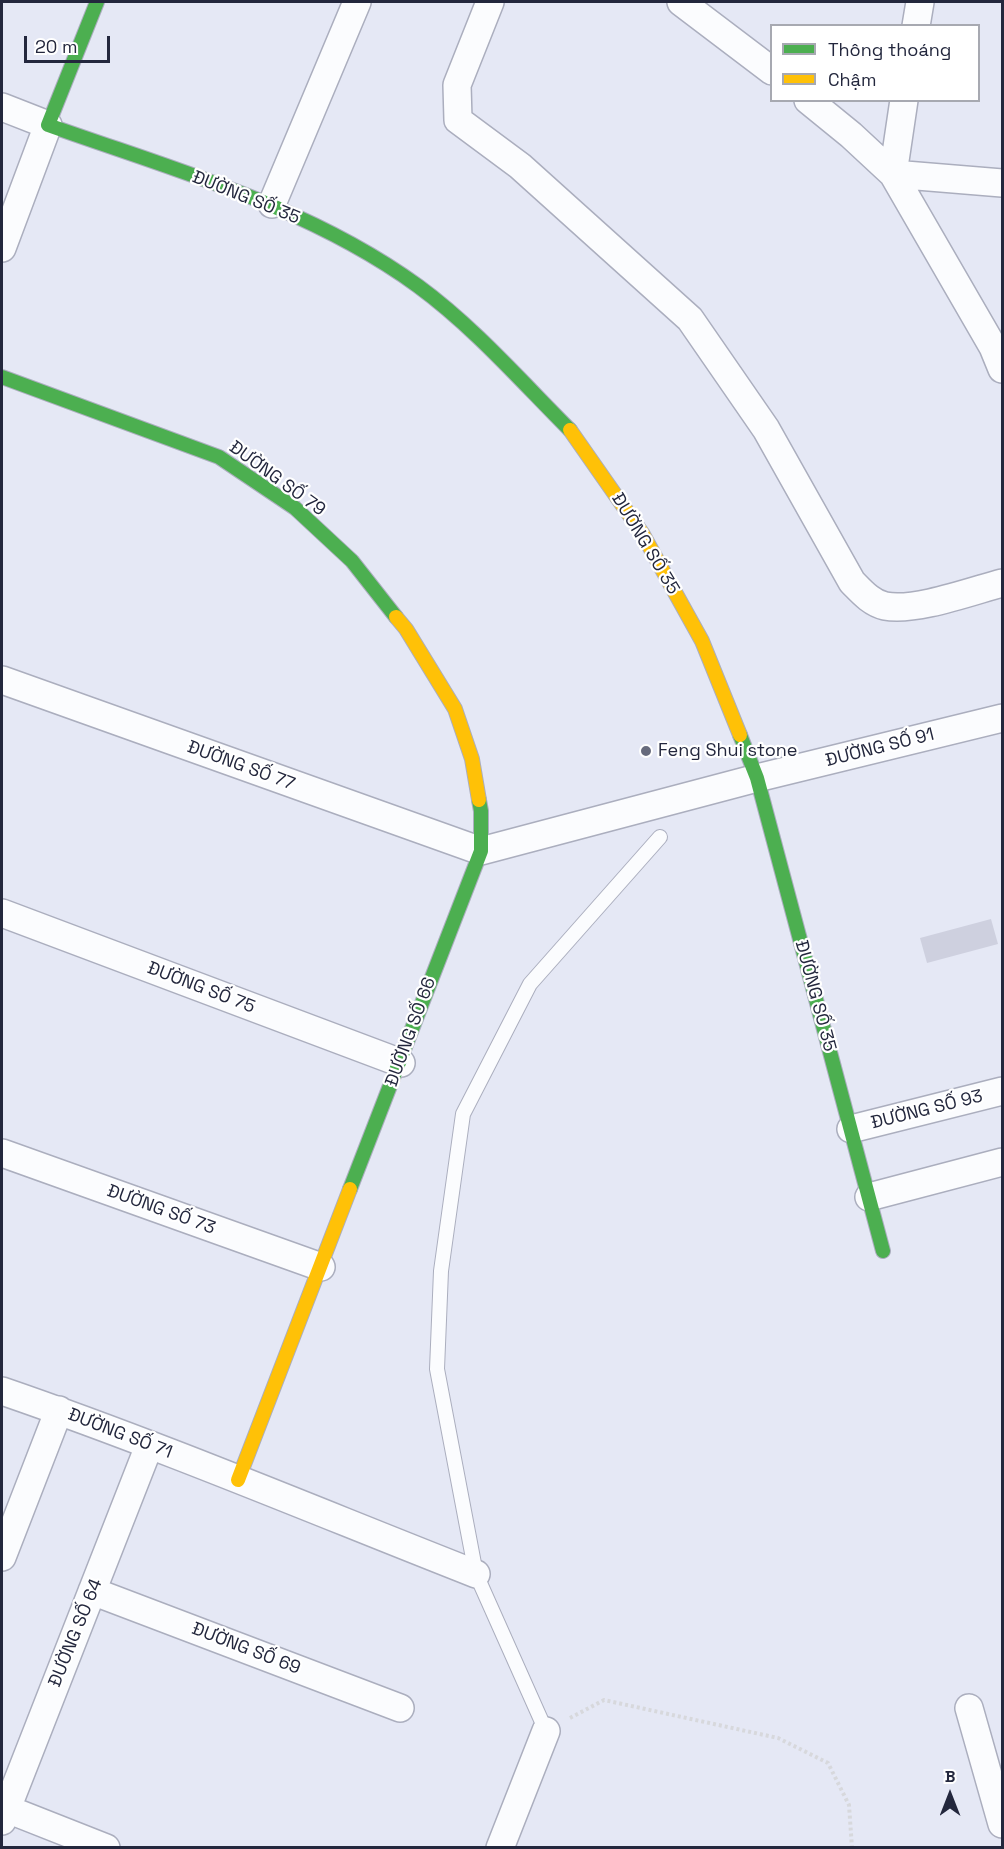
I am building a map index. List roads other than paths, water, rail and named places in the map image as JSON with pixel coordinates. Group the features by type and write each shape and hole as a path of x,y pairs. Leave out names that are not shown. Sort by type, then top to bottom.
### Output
{"street":[{"path":"2,248 97,2"},
{"path":"272,204 357,2"},
{"path":"490,2 457,85 458,120 520,166 690,319 766,429 852,582 866,597 885,606 920,605 1002,583"},
{"path":"681,2 770,70"},
{"path":"916,24 920,2"},
{"path":"810,102 892,174 999,353"},
{"path":"892,174 904,102"},
{"path":"2,107 48,125"},
{"name":"ĐƯỜNG SỐ 35","path":"48,125 272,204 355,246 418,286 477,336 571,430 642,533 702,641 757,778 883,1251"},
{"path":"892,174 1002,183"},
{"name":"ĐƯỜNG SỐ 79","path":"2,377 219,457 295,508 352,561 406,629 455,709 472,759 481,811 481,851"},
{"name":"ĐƯỜNG SỐ 77","path":"2,680 481,851"},
{"name":"ĐƯỜNG SỐ 91","path":"757,778 1002,718"},
{"path":"481,851 757,778"},
{"name":"ĐƯỜNG SỐ 66","path":"238,1480 401,1063 433,970 481,851"},
{"name":"ĐƯỜNG SỐ 75","path":"2,913 401,1063"},
{"name":"ĐƯỜNG SỐ 93","path":"851,1129 1002,1091"},
{"name":"ĐƯỜNG SỐ 73","path":"2,1154 321,1267"},
{"path":"869,1197 1002,1162"},
{"name":"ĐƯỜNG SỐ 71","path":"2,1391 59,1410 476,1574"},
{"path":"2,1554 59,1410"},
{"name":"ĐƯỜNG SỐ 64","path":"3,1812 149,1446"},
{"name":"ĐƯỜNG SỐ 69","path":"92,1591 400,1708"},
{"path":"969,1708 1002,1824"},
{"path":"500,1848 546,1731"},
{"path":"3,1812 106,1848"}],"lane":[{"path":"546,1731 476,1574 437,1369 441,1271 463,1114 530,984 660,837"}],"place":[{"name":"Feng Shui stone","path":"646,751"}]}
